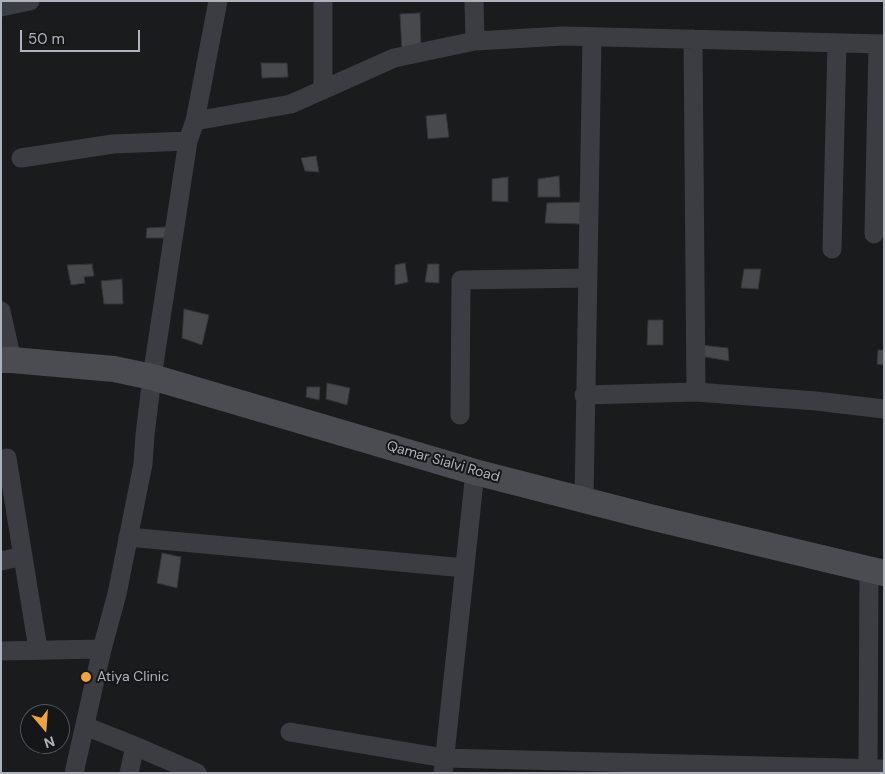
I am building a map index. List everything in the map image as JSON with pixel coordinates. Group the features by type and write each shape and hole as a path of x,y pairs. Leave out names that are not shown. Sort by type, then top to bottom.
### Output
{"street":[{"path":"1,7 30,1"},
{"path":"74,773 102,648 117,594 143,464 152,377 188,141 194,121 218,1"},
{"path":"322,90 323,1"},
{"path":"474,1 475,41"},
{"path":"194,121 291,104 394,58 475,41 563,36 881,44 874,234"},
{"path":"584,500 584,395 592,37"},
{"path":"694,39 696,392"},
{"path":"832,249 837,43"},
{"path":"21,158 112,144 188,141"},
{"path":"460,415 461,280 587,278"},
{"path":"1,311 7,360"},
{"name":"Qamar Sialvi Road","path":"7,360 114,369 152,377 476,472 876,571"},
{"path":"584,395 696,392 816,401 884,409"},
{"path":"7,458 38,649"},
{"path":"443,765 476,472"},
{"path":"128,537 465,568"},
{"path":"1,561 23,556"},
{"path":"290,732 443,765 876,769 876,571"},
{"path":"1,651 102,648"},
{"path":"85,726 197,773"},
{"path":"129,773 135,746"}],"building":[{"path":"420,13 421,47 402,51 400,14"},
{"path":"261,63 287,63 288,77 262,78"},
{"path":"446,114 449,137 428,139 426,116"},
{"path":"316,156 319,172 305,171 301,158"},
{"path":"559,176 560,197 538,197 538,179"},
{"path":"508,177 508,202 492,201 492,179"},
{"path":"583,202 583,224 545,223 547,203"},
{"path":"166,227 164,238 146,238 147,228"},
{"path":"405,263 408,282 395,285 395,265"},
{"path":"92,264 94,276 84,277 85,283 71,285 67,265"},
{"path":"428,264 439,264 439,283 425,282"},
{"path":"744,269 761,269 758,289 741,288"},
{"path":"122,279 123,304 104,304 101,281"},
{"path":"184,309 209,315 202,345 182,338"},
{"path":"648,320 663,320 663,345 647,345"},
{"path":"700,345 728,348 729,361 700,356"},
{"path":"878,350 884,350 884,365 877,364"},
{"path":"327,383 350,388 347,405 326,399"},
{"path":"307,387 320,387 319,400 306,397"},
{"path":"162,553 181,557 177,588 157,583"}],"place":[{"name":"Atiya Clinic","path":"86,677"}]}
